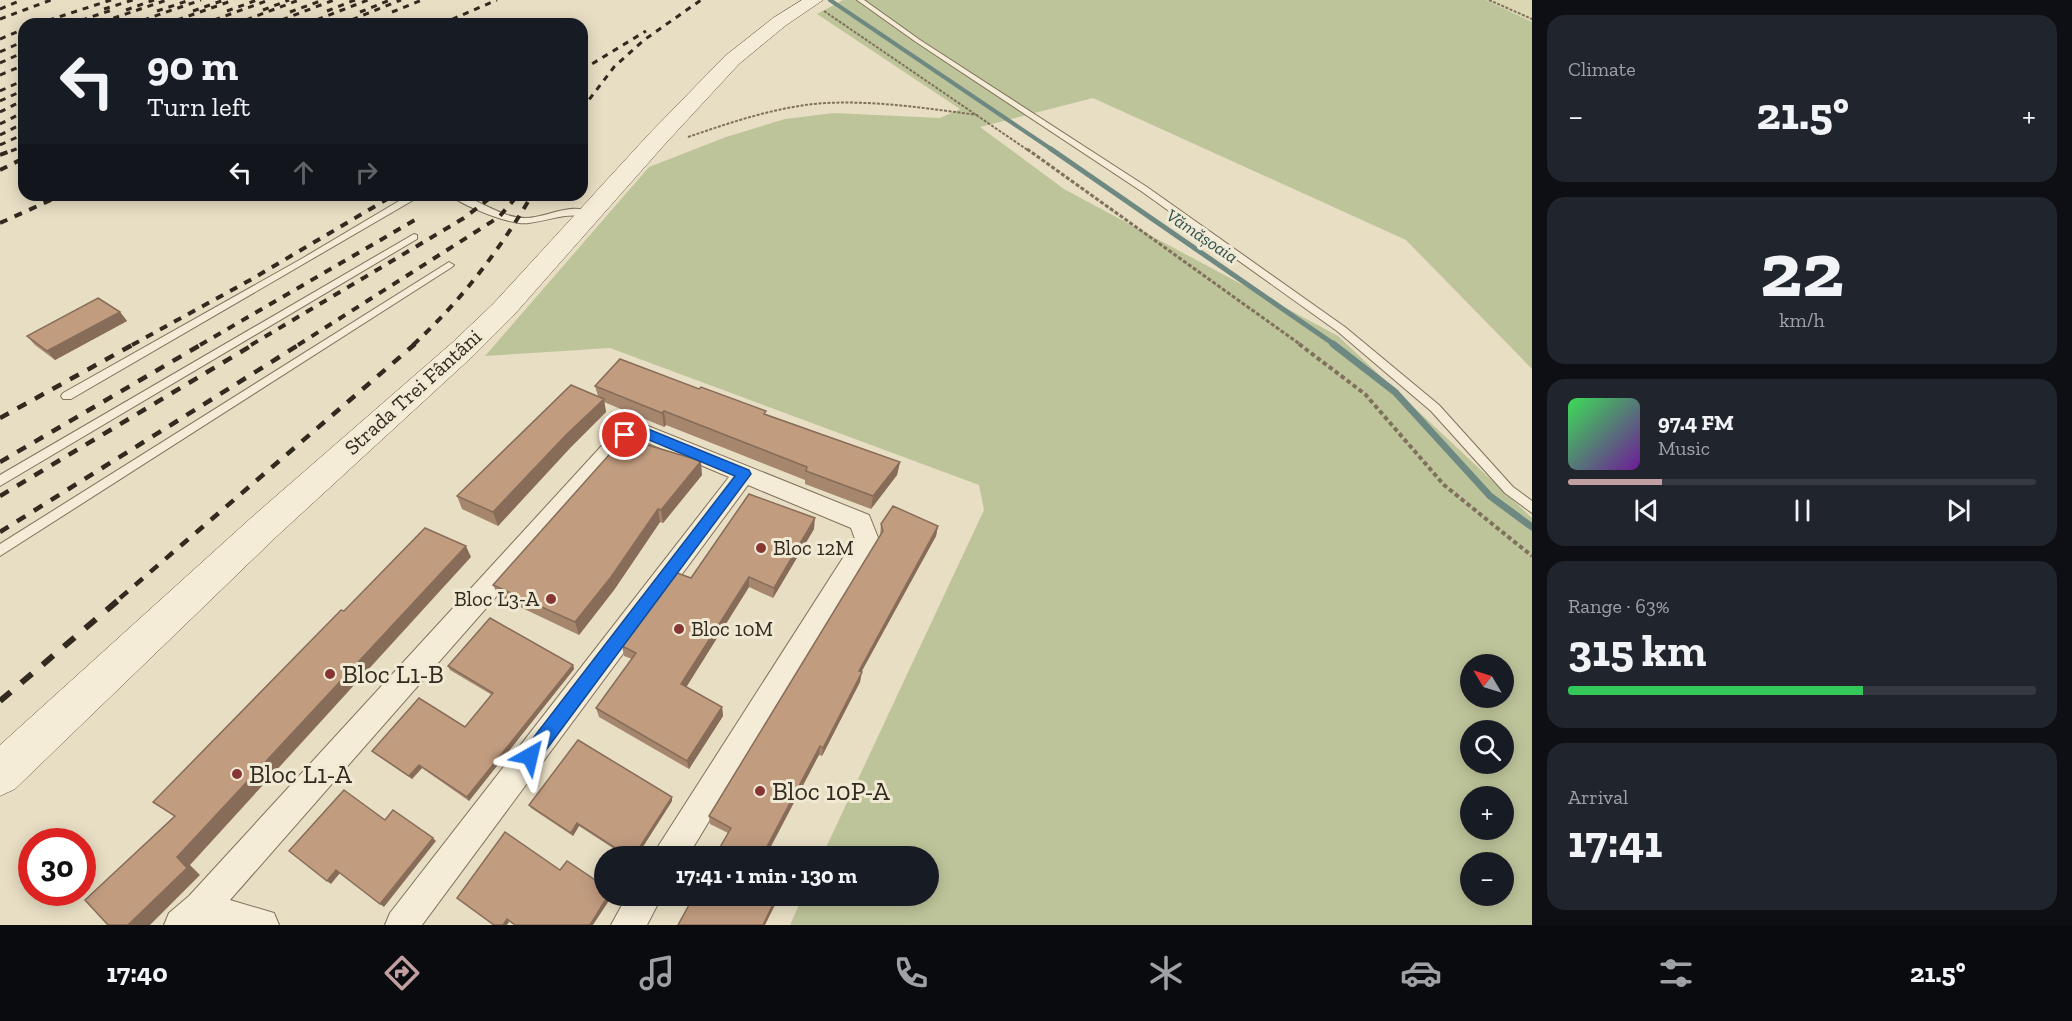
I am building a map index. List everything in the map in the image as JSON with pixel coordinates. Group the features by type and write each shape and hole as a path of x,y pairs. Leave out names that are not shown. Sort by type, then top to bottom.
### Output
{"main road":[{"name":"Strada Trei Fântâni","path":"0,774 264,527 503,310 657,139 732,60 779,22 813,1"}],"street":[{"path":"191,917 625,435 648,434 861,522 867,540 676,846"},
{"path":"402,925 744,474"},
{"path":"628,925 640,906"},
{"path":"191,917 262,925"}],"lane":[{"path":"860,0 1017,107 1144,189 1341,329 1435,408 1509,490 1532,508"},
{"path":"67,396 306,260 403,201"},
{"path":"466,201 499,218 519,221 573,211 590,214"},
{"path":"0,481 414,237"},
{"path":"0,550 449,265"}],"path":[{"path":"1489,0 1532,19"},
{"path":"813,1 979,115 1319,358 1365,394 1444,485 1532,556"},
{"path":"657,139 673,142 753,115 831,103 909,107 979,115"}],"shaded area":[{"path":"1486,0 1532,0 1532,22"}],"green space":[{"path":"843,0 1486,0 1532,22 1532,369 1406,240 1093,98 980,127 1064,189 1338,336 1532,518 1532,925 790,925 799,906 939,906 939,846 827,846 984,510 979,485 610,348 485,356 649,167 726,137 785,119 834,113 940,118 960,109 817,14"}],"building":[{"path":"98,298 120,312 47,351 27,336"},
{"path":"620,359 766,411 764,414 900,462 873,496 806,471 807,467 595,386"},
{"path":"571,385 604,399 566,435 493,512 457,496"},
{"path":"624,438 701,461 661,510 658,509 611,577 575,622 493,585"},
{"path":"749,494 815,518 774,588 749,577 681,684 722,707 687,761 596,708 636,653 622,646 677,573 691,578"},
{"path":"893,506 938,526 859,671 862,672 823,748 820,746 767,846 721,846 731,828 709,816 883,531 881,524"},
{"path":"425,528 466,546 177,857 187,868 128,925 108,925 91,906 96,906 96,890 175,816 153,802 341,610 344,611"},
{"path":"490,618 573,665 467,797 419,765 409,776 372,751 419,698 465,727 493,693 448,666"},
{"path":"578,740 672,797 640,846 613,846 577,823 571,833 529,805"},
{"path":"344,790 385,820 393,810 433,838 380,904 336,870 327,881 289,851"},
{"path":"505,832 560,870 567,861 594,879 594,906 602,906 590,925 515,925 507,919 503,925 494,925 457,898"},
{"path":"688,906 772,906 763,925 678,925"}],"waterway":[{"name":"Vămășoaia","path":"830,0 1054,151"},
{"name":"Vămășoaia","path":"1051,149 1335,345"},
{"name":"Vămășoaia","path":"1333,344 1395,392 1490,496 1532,527"}],"railway":[{"path":"0,9 22,0"},
{"path":"0,19 51,0"},
{"path":"56,18 111,0"},
{"path":"104,9 133,0"},
{"path":"126,10 154,0"},
{"path":"114,18 167,0"},
{"path":"157,11 190,0"},
{"path":"149,18 201,0"},
{"path":"193,11 224,0"},
{"path":"183,18 234,0"},
{"path":"227,11 257,0"},
{"path":"220,18 269,0"},
{"path":"263,10 289,0"},
{"path":"251,18 299,0"},
{"path":"290,12 323,0"},
{"path":"287,18 334,0"},
{"path":"327,11 355,0"},
{"path":"322,18 368,0"},
{"path":"360,12 390,0"},
{"path":"356,18 401,0"},
{"path":"392,12 422,0"},
{"path":"455,18 497,0"},
{"path":"588,101 614,67 644,40 701,0"},
{"path":"88,18 112,10"},
{"path":"588,66 646,31"},
{"path":"0,39 18,32"},
{"path":"0,52 18,44"},
{"path":"0,63 18,55"},
{"path":"0,75 18,68"},
{"path":"0,91 18,83"},
{"path":"0,101 18,93"},
{"path":"0,112 18,103"},
{"path":"0,124 18,115"},
{"path":"0,135 18,126"},
{"path":"0,145 18,137"},
{"path":"11,151 18,148"},
{"path":"0,155 15,149"},
{"path":"0,170 18,161"},
{"path":"0,223 49,201"},
{"path":"132,345 252,279 384,201"},
{"path":"251,345 464,218 486,201"},
{"path":"298,345 499,217 513,201"},
{"path":"413,345 463,293 506,236 528,201"},
{"path":"200,345 420,217"},
{"path":"0,418 134,344"},
{"path":"0,462 202,344"},
{"path":"0,496 254,344"},
{"path":"0,532 300,344"},
{"path":"120,598 415,344"},
{"path":"0,701 122,597"}],"place":[{"name":"Bloc 12M","path":"761,548"},
{"name":"Bloc L3-A","path":"551,599"},
{"name":"Bloc 10M","path":"679,629"},
{"name":"Bloc L1-B","path":"330,674"},
{"name":"Bloc L1-A","path":"237,774"},
{"name":"Bloc 10P-A","path":"760,791"}],"route":[{"path":"530,756 744,474 648,434 625,435"}]}
